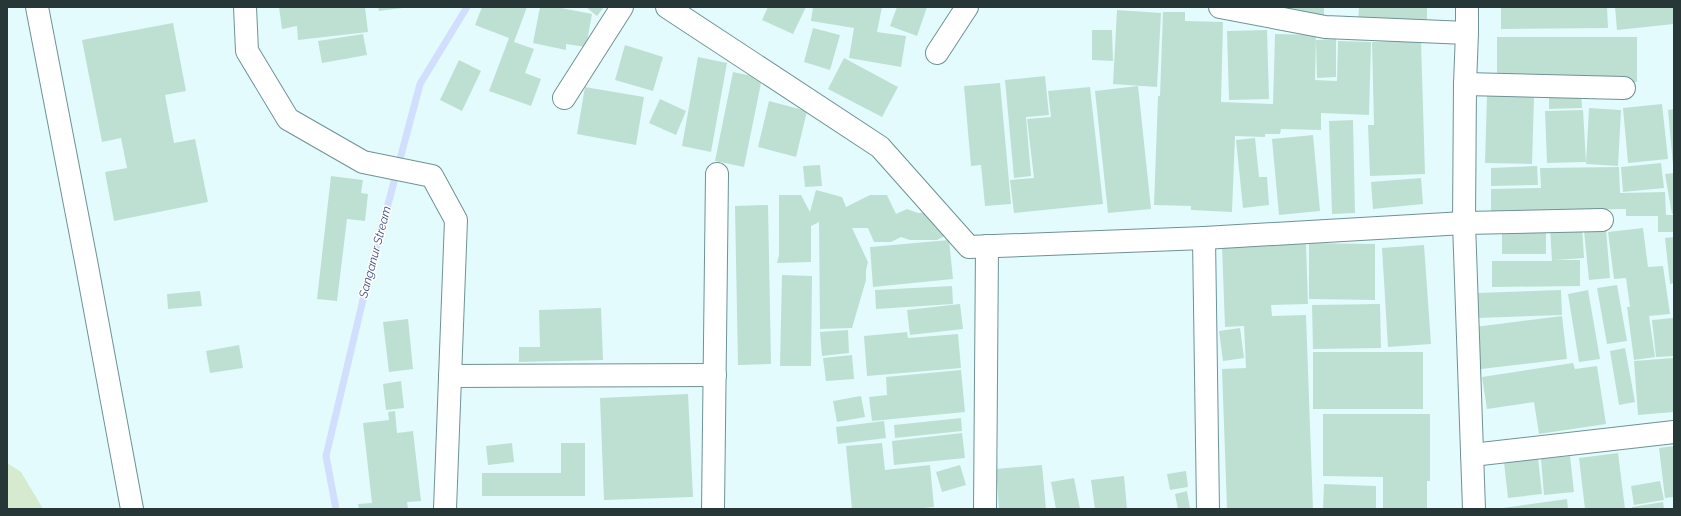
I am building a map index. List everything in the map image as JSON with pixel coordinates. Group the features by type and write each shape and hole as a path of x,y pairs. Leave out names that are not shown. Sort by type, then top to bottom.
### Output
{"street":[{"path":"37,7 132,509"},
{"path":"245,7 247,51 288,118 363,162 432,176 456,220 445,509"},
{"path":"564,98 622,7"},
{"path":"667,7 880,147 969,247 1204,238 1464,223 1602,220"},
{"path":"937,53 968,7"},
{"path":"1220,7 1268,12 1324,28 1467,34"},
{"path":"1467,7 1464,84 1464,223 1474,509"},
{"path":"1464,84 1624,88"},
{"path":"713,509 717,174"},
{"path":"1204,238 1208,509"},
{"path":"985,509 987,246"},
{"path":"450,376 714,375"},
{"path":"1472,455 1674,432"}],"green space":[{"path":"7,463 21,472 43,509 7,509"}],"building":[{"path":"279,7 365,7 368,32 298,40 297,26 282,29"},
{"path":"378,7 403,7 403,8 379,11"},
{"path":"482,7 527,7 514,42 534,49 525,73 541,79 531,106 489,91 509,38 475,25"},
{"path":"540,7 556,7 592,14 586,47 566,44 566,50 533,43"},
{"path":"586,7 604,7 597,16"},
{"path":"768,7 806,7 793,34 762,20"},
{"path":"813,7 882,7 877,32 906,36 901,67 849,58 854,28 811,21"},
{"path":"897,7 927,7 917,36 890,26"},
{"path":"1286,7 1324,7 1324,16 1286,15"},
{"path":"1359,7 1427,7 1427,25 1358,23"},
{"path":"1501,7 1607,7 1608,28 1501,29"},
{"path":"1615,7 1674,7 1674,24 1617,30"},
{"path":"1117,10 1161,13 1157,87 1113,84"},
{"path":"1163,12 1185,12 1185,21 1223,22 1221,102 1273,104 1275,34 1316,35 1315,80 1337,81 1338,41 1371,42 1369,115 1321,113 1321,130 1281,129 1280,134 1265,134 1265,137 1235,136 1232,212 1191,210 1191,206 1154,205"},
{"path":"173,23 186,91 165,95 174,143 195,139 208,202 114,221 105,172 127,168 121,138 102,142 82,40"},
{"path":"813,28 840,35 830,70 804,62"},
{"path":"1092,30 1112,30 1113,61 1092,60"},
{"path":"1267,30 1269,99 1229,100 1227,31"},
{"path":"363,34 367,55 322,63 318,41"},
{"path":"1497,37 1637,37 1637,82 1497,81"},
{"path":"1336,39 1336,77 1317,78 1316,40"},
{"path":"1421,40 1425,174 1370,176 1368,125 1374,125 1372,42"},
{"path":"625,45 663,57 653,91 615,80"},
{"path":"698,57 727,63 711,152 682,146"},
{"path":"844,58 898,87 882,117 828,89"},
{"path":"459,60 481,71 462,111 440,100"},
{"path":"733,72 762,78 744,167 715,161"},
{"path":"1045,76 1049,115 1026,117 1031,176 1014,178 1005,80"},
{"path":"1000,83 1011,204 985,206 981,165 971,166 964,86"},
{"path":"1138,86 1151,209 1108,213 1095,91"},
{"path":"585,87 644,97 636,145 577,134"},
{"path":"1090,87 1103,204 1014,213 1010,180 1034,178 1027,119 1051,117 1048,91"},
{"path":"1581,89 1582,108 1549,109 1549,90"},
{"path":"1487,95 1534,97 1532,164 1485,163"},
{"path":"660,99 686,111 676,135 649,123"},
{"path":"769,101 807,111 796,157 758,147"},
{"path":"1662,104 1668,159 1628,163 1623,108"},
{"path":"1589,108 1621,110 1618,166 1586,164"},
{"path":"1674,109 1674,165 1673,165 1668,110"},
{"path":"1583,110 1586,162 1547,163 1545,111"},
{"path":"1353,120 1355,213 1332,214 1329,121"},
{"path":"1313,135 1320,211 1279,215 1272,139"},
{"path":"1255,138 1259,177 1267,177 1269,205 1243,208 1236,140"},
{"path":"1661,163 1664,188 1623,192 1621,167"},
{"path":"820,165 822,186 805,187 803,166"},
{"path":"1537,166 1538,185 1491,186 1491,168"},
{"path":"1619,167 1620,193 1665,192 1666,215 1674,215 1674,232 1658,232 1658,216 1626,216 1626,209 1491,211 1491,189 1541,188 1540,168"},
{"path":"1674,173 1674,213 1672,214 1665,174"},
{"path":"331,176 363,180 361,193 368,194 365,221 347,219 337,301 317,299"},
{"path":"1421,178 1423,204 1373,209 1371,182"},
{"path":"816,190 842,197 846,207 870,195 887,195 896,214 907,209 918,213 934,212 945,236 937,240 910,240 901,237 891,242 874,242 868,228 852,228 868,262 866,280 852,328 820,329 819,222 811,226 811,262 777,263 779,255 779,195 801,195 810,212"},
{"path":"768,205 771,364 738,365 735,206"},
{"path":"1582,226 1584,258 1555,260 1580,260 1580,286 1492,287 1492,261 1552,261 1550,228"},
{"path":"1643,228 1648,267 1663,266 1670,314 1649,316 1655,357 1634,360 1627,307 1630,307 1626,278 1614,279 1608,232"},
{"path":"1502,229 1546,229 1546,254 1502,254"},
{"path":"1606,229 1610,278 1589,280 1584,231"},
{"path":"1674,237 1674,283 1670,284 1665,238"},
{"path":"949,240 953,279 873,287 870,247"},
{"path":"1309,243 1375,244 1375,300 1309,299"},
{"path":"1306,244 1308,304 1271,305 1272,316 1306,315 1313,509 1227,509 1222,369 1246,368 1244,326 1225,327 1222,246"},
{"path":"1424,245 1431,344 1388,347 1382,248"},
{"path":"782,275 812,276 811,366 780,366"},
{"path":"1617,285 1627,341 1607,344 1597,288"},
{"path":"952,286 953,304 876,309 875,290"},
{"path":"1561,290 1562,315 1478,318 1477,293"},
{"path":"1588,290 1600,359 1579,362 1568,294"},
{"path":"200,291 202,306 168,309 167,294"},
{"path":"960,304 963,329 910,335 907,310"},
{"path":"1380,304 1381,348 1313,349 1312,305"},
{"path":"601,308 603,360 519,362 519,347 540,347 539,310"},
{"path":"1562,316 1567,359 1481,369 1475,327"},
{"path":"1673,318 1674,356 1656,357 1652,320"},
{"path":"408,319 413,369 389,372 383,322"},
{"path":"1240,328 1244,358 1223,361 1219,331"},
{"path":"848,330 849,353 822,356 820,332"},
{"path":"907,332 908,338 958,334 961,368 867,376 864,336"},
{"path":"239,345 243,368 210,373 206,351"},
{"path":"1625,348 1635,402 1619,405 1610,351"},
{"path":"1313,352 1423,352 1423,409 1313,409"},
{"path":"852,355 854,379 826,381 823,358"},
{"path":"1674,358 1674,412 1638,415 1634,361"},
{"path":"1573,363 1575,369 1597,366 1606,424 1539,434 1534,402 1487,409 1482,377"},
{"path":"961,370 965,412 872,421 869,397 887,395 886,377"},
{"path":"401,381 404,408 386,410 383,384"},
{"path":"688,394 693,497 604,500 600,398"},
{"path":"861,396 865,417 837,422 833,401"},
{"path":"395,411 397,433 413,431 421,501 407,502 408,509 359,509 358,504 372,503 363,423 389,420 388,412"},
{"path":"1323,414 1430,414 1430,481 1427,481 1427,509 1383,509 1383,477 1323,476"},
{"path":"961,418 962,431 895,438 894,425"},
{"path":"884,421 886,438 838,444 836,427"},
{"path":"962,433 965,458 894,465 892,441"},
{"path":"512,443 514,462 488,465 486,446"},
{"path":"561,443 585,443 585,496 482,496 482,473 561,473"},
{"path":"882,443 885,470 930,465 934,507 914,509 852,509 846,446"},
{"path":"1674,446 1674,497 1665,498 1659,448"},
{"path":"1618,453 1625,509 1585,509 1579,458"},
{"path":"1570,456 1574,492 1544,495 1541,459"},
{"path":"1538,458 1542,494 1508,498 1504,462"},
{"path":"960,465 966,485 942,492 936,472"},
{"path":"1042,465 1046,509 999,509 996,469"},
{"path":"1186,471 1188,487 1170,490 1167,474"},
{"path":"1124,476 1127,509 1095,509 1091,480"},
{"path":"1074,478 1080,509 1056,509 1051,482"},
{"path":"1660,481 1664,500 1634,505 1631,486"},
{"path":"1324,484 1376,486 1376,509 1323,509"},
{"path":"1187,491 1190,509 1178,509 1175,494"},
{"path":"1567,499 1568,509 1503,509 1503,508"},
{"path":"1663,502 1664,509 1632,509 1632,507"}],"waterway":[{"name":"Sanganur Stream","path":"336,509 326,456 366,287 420,84 467,7"}]}
